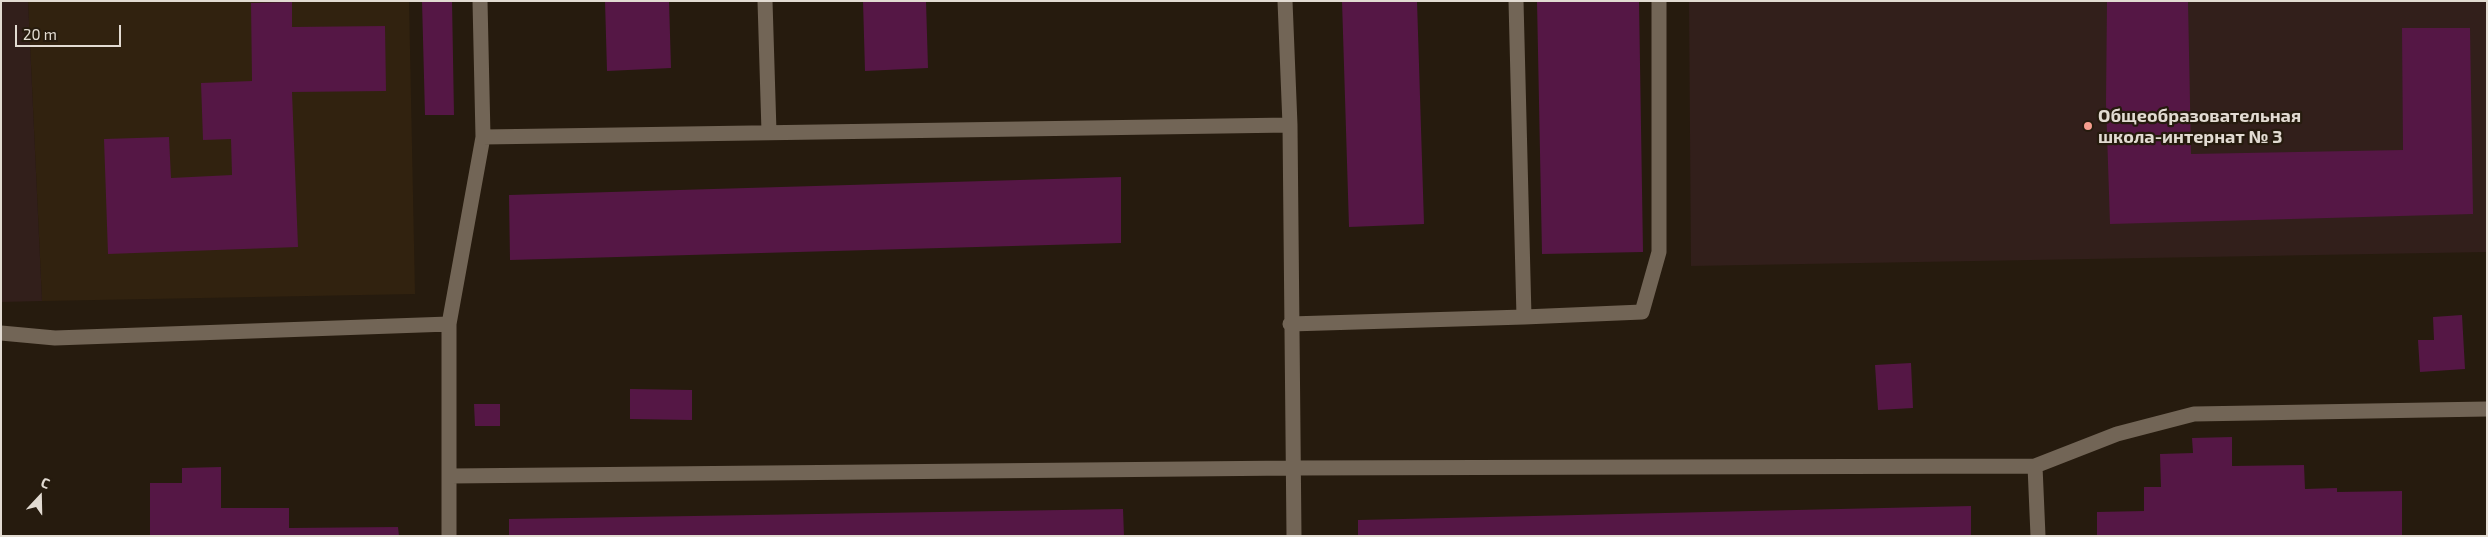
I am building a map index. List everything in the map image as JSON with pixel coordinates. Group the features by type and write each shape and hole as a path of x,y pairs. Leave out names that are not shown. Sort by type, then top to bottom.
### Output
{"lane":[{"path":"449,536 449,324 483,137 480,1"},
{"path":"764,1 769,132"},
{"path":"1286,1 1290,125 1290,324 1294,536"},
{"path":"1516,1 1524,317"},
{"path":"1290,324 1642,312 1660,252 1659,1"},
{"path":"483,137 1290,125"},
{"path":"1,333 55,338 449,324"},
{"path":"450,476 1293,468 2036,466 2117,434 2194,414 2487,409"},
{"path":"2036,466 2038,536"}],"shaded area":[{"path":"1,1 28,1 42,301 1,302"},
{"path":"28,1 409,1 415,294 42,301"},
{"name":"Общеобразовательная школа-интернат № 3","path":"1689,1 2487,1 2487,252 1691,266"}],"building":[{"path":"422,1 452,1 454,115 425,115"},
{"path":"605,1 669,1 671,68 607,71"},
{"path":"863,1 926,1 928,68 865,71"},
{"path":"1342,1 1417,1 1424,224 1349,227"},
{"path":"1537,1 1639,1 1643,252 1542,254"},
{"path":"2107,1 2188,1 2191,154 2403,150 2402,28 2470,28 2473,214 2110,224 2106,103"},
{"path":"292,2 292,27 385,26 386,91 292,92 298,247 108,254 104,139 169,137 171,178 232,175 231,139 203,140 201,83 252,81 251,3"},
{"path":"1121,177 1121,243 510,260 509,195"},
{"path":"2462,315 2465,369 2420,372 2418,340 2434,340 2433,317"},
{"path":"1911,363 1913,408 1878,410 1875,365"},
{"path":"630,389 692,390 692,420 630,419"},
{"path":"474,404 500,404 500,426 475,426"},
{"path":"2232,437 2232,466 2304,465 2305,489 2337,488 2337,492 2402,491 2402,536 2097,536 2097,512 2144,511 2144,487 2161,487 2160,454 2193,453 2192,438"},
{"path":"221,467 221,508 289,508 289,528 398,527 399,536 150,536 150,483 182,483 182,468"},
{"path":"1971,506 1971,536 1358,536 1358,520"},
{"path":"1123,509 1124,536 509,536 509,519"}],"place":[{"name":"Общеобразовательная школа-интернат № 3","path":"2088,126"}]}
